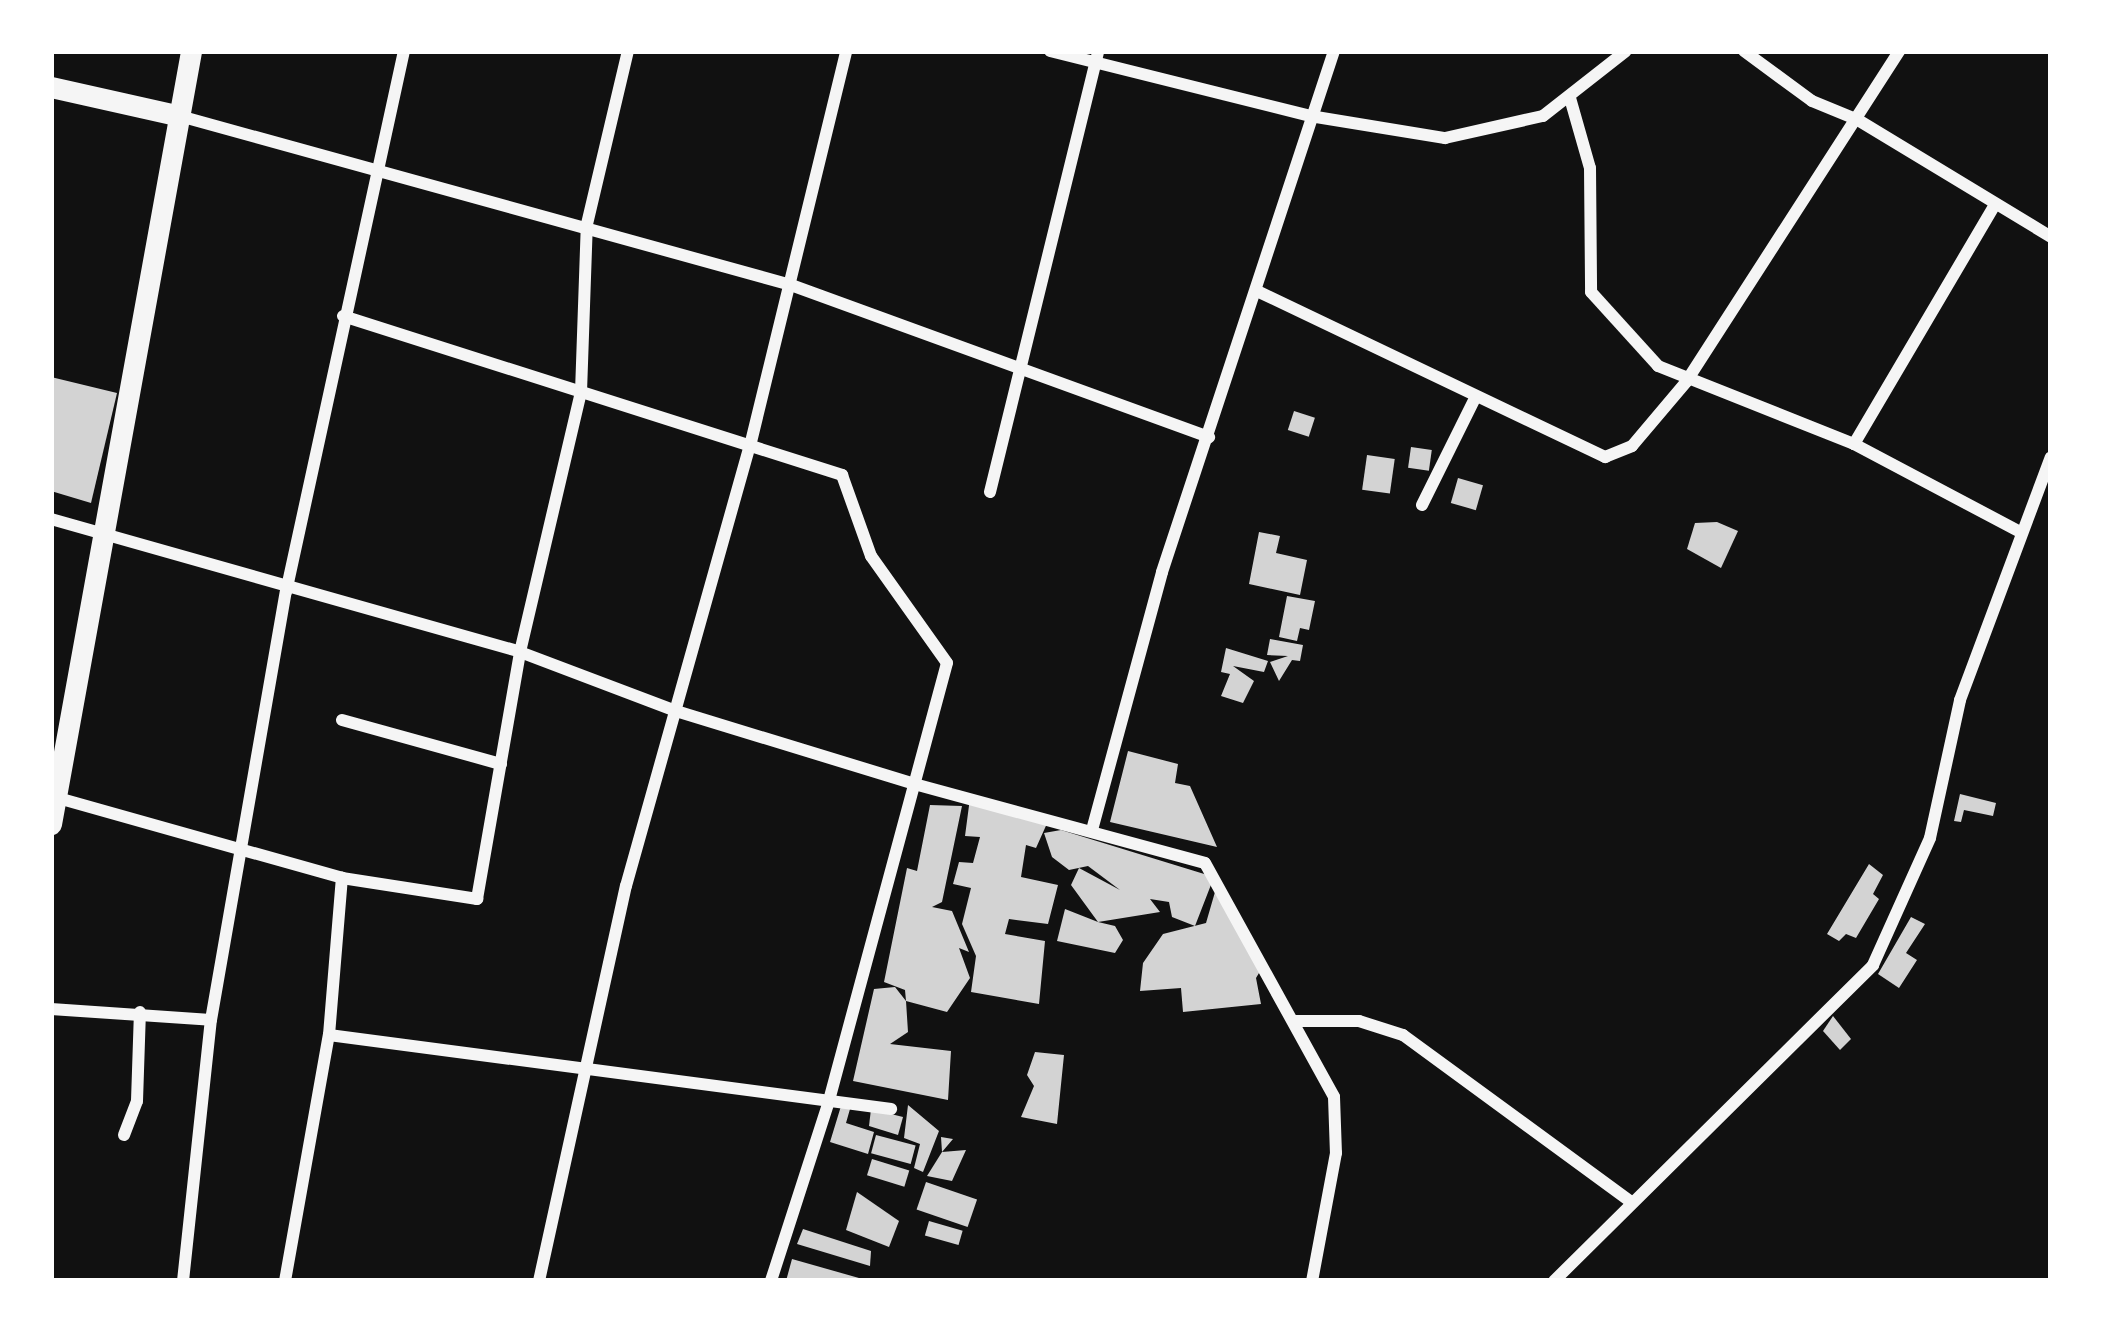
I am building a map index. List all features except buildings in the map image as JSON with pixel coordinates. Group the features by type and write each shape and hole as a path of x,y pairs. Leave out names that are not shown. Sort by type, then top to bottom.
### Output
{"main road":[{"path":"51,824 191,51"},
{"path":"51,87 176,115"}],"street":[{"path":"183,1281 211,1020 286,592 404,51"},
{"path":"58,798 342,878 477,898 520,652 581,392 587,224 628,51"},
{"path":"539,1281 585,1070 676,711 750,446 846,51"},
{"path":"1050,51 1097,57 1310,116 1445,138 1543,116 1626,51"},
{"path":"1092,830 1162,572 1334,51"},
{"path":"1744,51 1812,101 1858,120 2051,237"},
{"path":"1257,291 1605,457 1632,446 1686,382 1899,51"},
{"path":"990,492 1097,57"},
{"path":"1570,98 1590,168 1591,292 1658,366 1686,382 1855,444 2018,531"},
{"path":"176,115 587,224 791,285 1209,436"},
{"path":"1855,444 1995,205"},
{"path":"343,316 847,480 871,556 947,663 830,1098 771,1281"},
{"path":"1422,505 1474,398"},
{"path":"1554,1281 1873,965 1930,838 1960,700 2018,531 2051,458"},
{"path":"51,519 105,530 286,592 520,652 676,711 918,784 1205,862 1295,1021 1338,1116 1312,1281"},
{"path":"342,720 501,764"},
{"path":"285,1281 329,1035 342,878"},
{"path":"51,1009 211,1020"},
{"path":"124,1135 137,1101 140,1012"},
{"path":"1295,1021 1359,1021 1403,1035 1630,1202"},
{"path":"329,1035 891,1109"}]}
